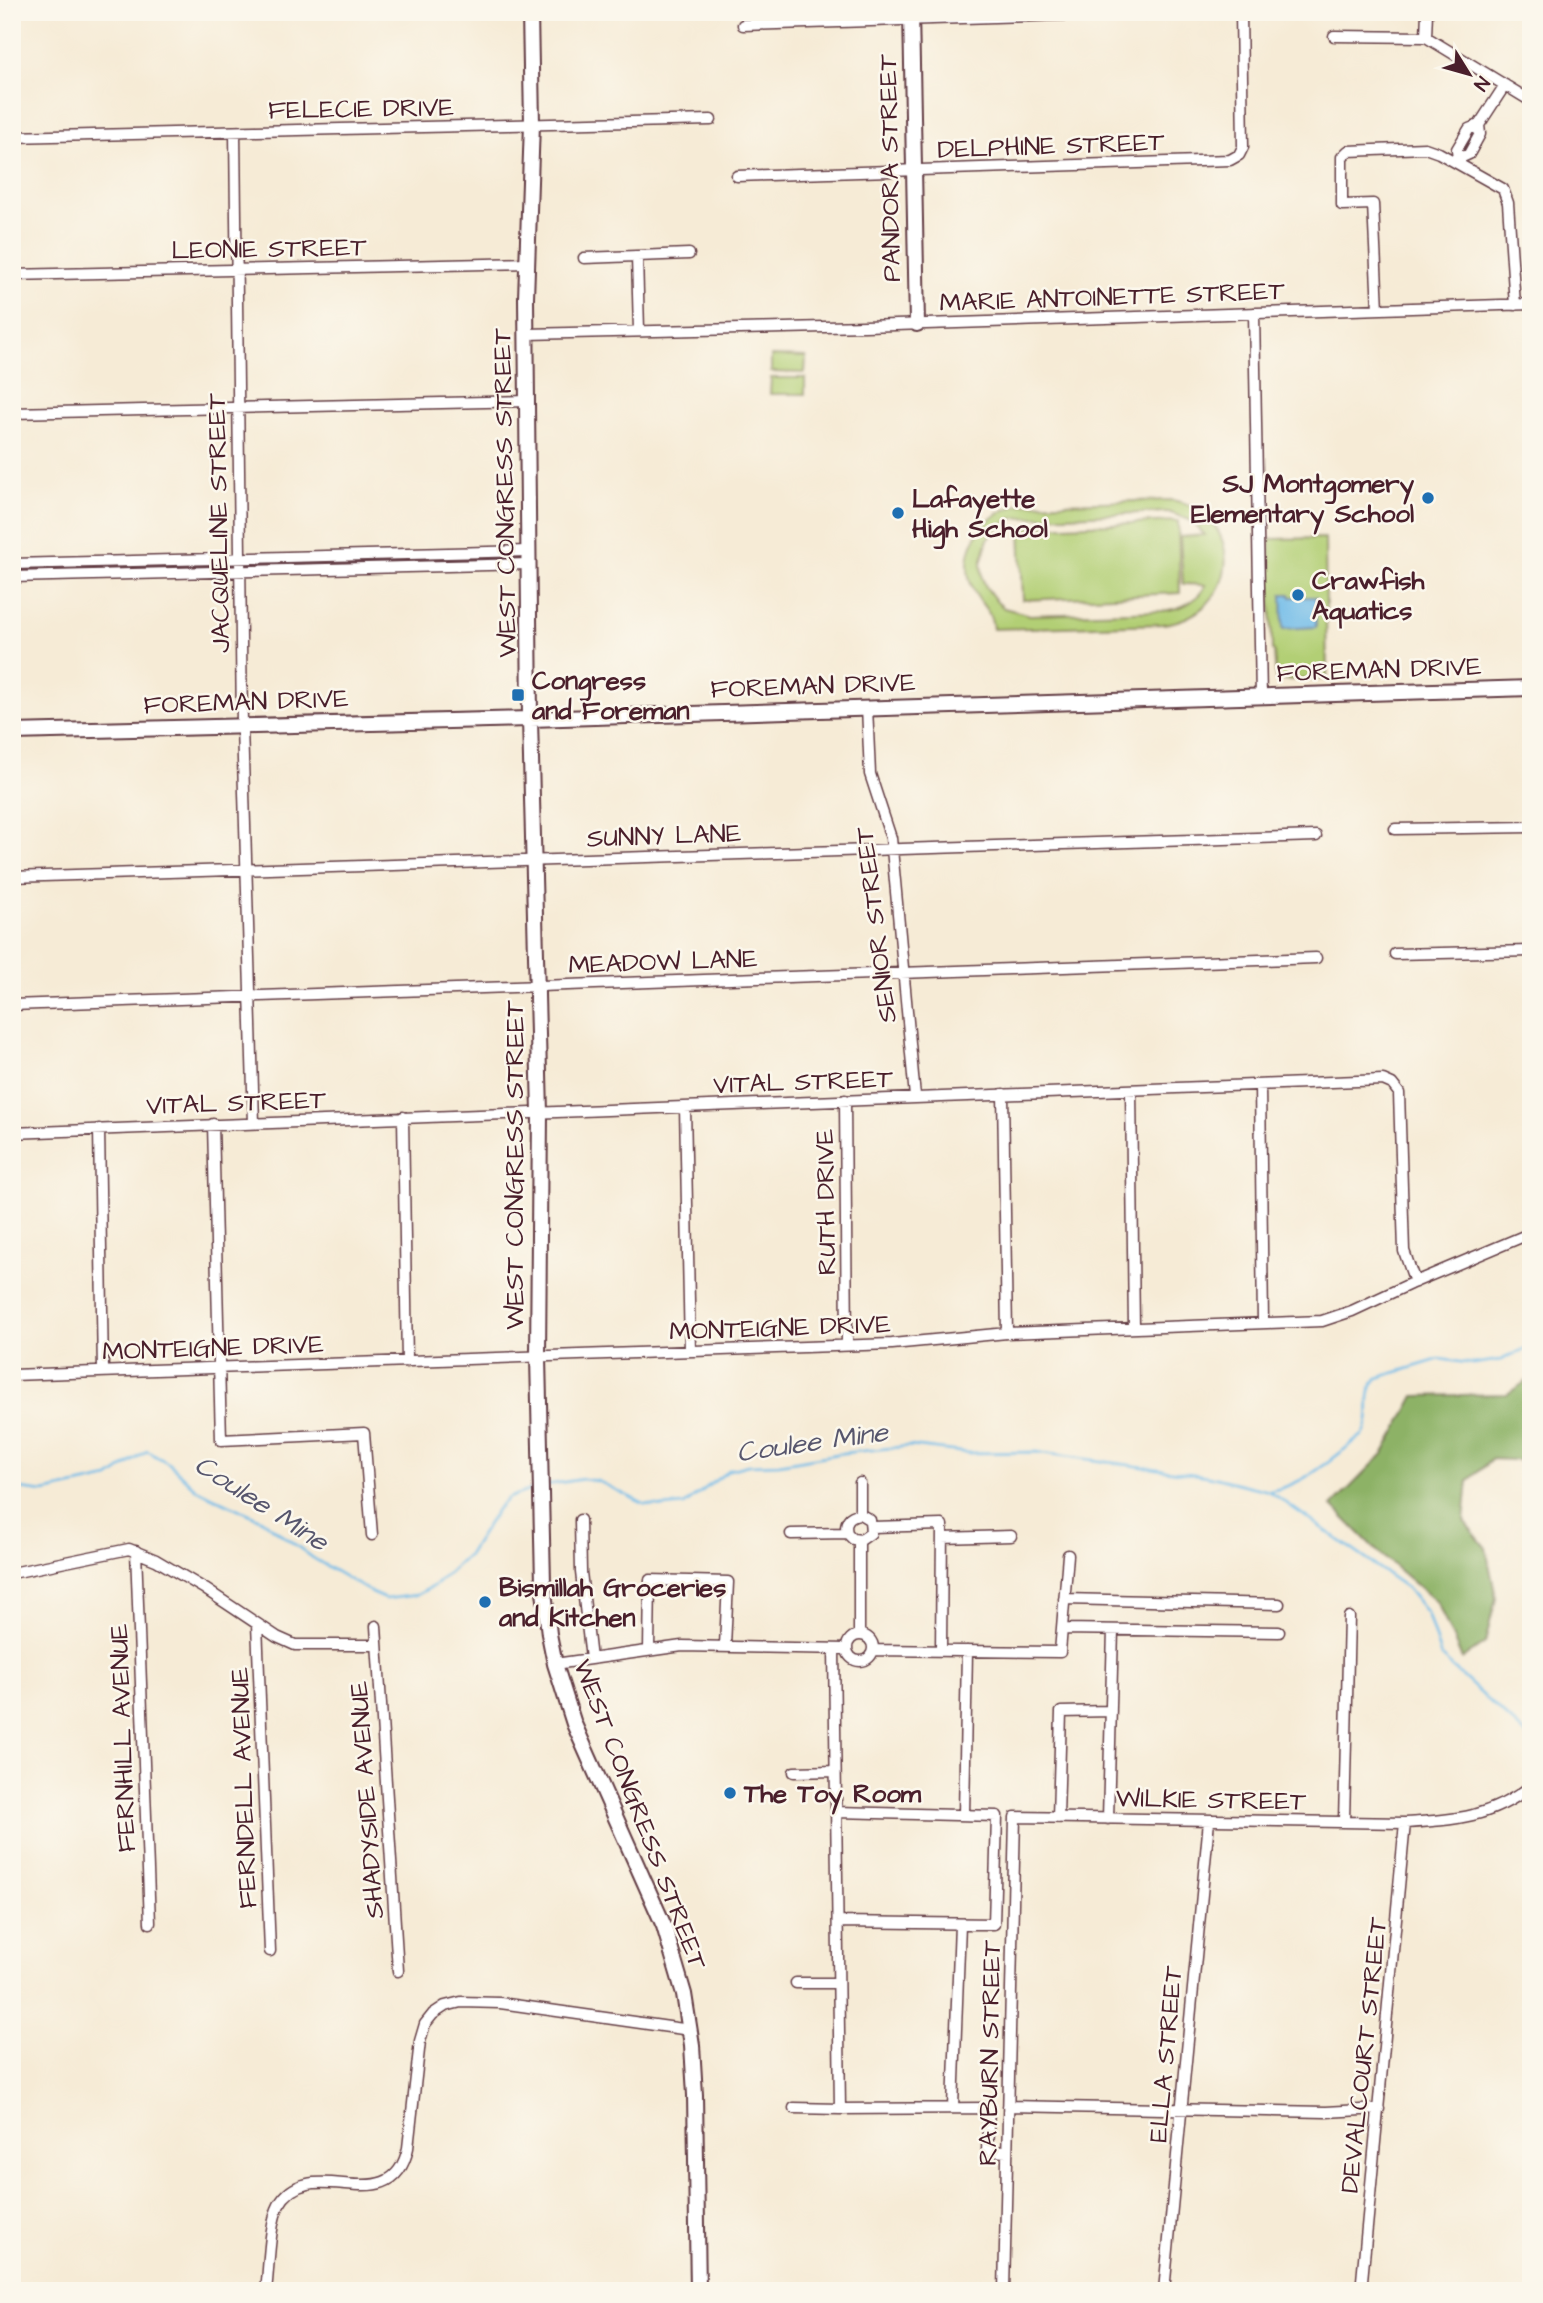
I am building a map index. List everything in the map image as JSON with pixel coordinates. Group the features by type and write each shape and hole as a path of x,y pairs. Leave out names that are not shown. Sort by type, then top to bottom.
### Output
{"main road":[{"name":"WEST CONGRESS STREET","path":"530,12 528,558 530,719 536,859 540,1113 538,1357 545,1608 555,1664 583,1745 664,1926 680,1975 690,2030 695,2095 698,2291"},
{"name":"PANDORA STREET","path":"911,17 916,324"},
{"name":"FOREMAN DRIVE","path":"12,732 1261,698 1531,688"}],"street":[{"path":"743,25 911,17 1156,12"},
{"name":"DELPHINE STREET","path":"737,176 1230,160 1239,155 1242,147 1241,12"},
{"path":"1426,37 1427,12"},
{"path":"1334,36 1426,37 1531,102"},
{"path":"1457,160 1457,149 1469,128 1479,125 1504,85"},
{"name":"FELECIE DRIVE","path":"12,137 711,120"},
{"name":"JACQUELINE STREET","path":"235,132 244,870 254,1123"},
{"path":"1378,309 1373,204 1342,205 1342,157 1348,151 1424,148 1457,160 1503,189 1508,203 1515,305"},
{"path":"584,258 689,254"},
{"path":"637,256 639,331"},
{"name":"LEONIE STREET","path":"12,275 527,263"},
{"name":"MARIE ANTOINETTE STREET","path":"527,334 1531,304"},
{"path":"1254,313 1261,698"},
{"path":"12,413 528,401"},
{"path":"449,553 528,558 449,565 15,577 14,564 449,553"},
{"path":"449,553 449,565"},
{"path":"417,554 417,566"},
{"path":"343,555 344,568"},
{"path":"149,561 149,573"},
{"name":"SENIOR STREET","path":"867,707 870,774 888,823 892,848 915,1097"},
{"path":"1395,829 1531,827"},
{"name":"SUNNY LANE","path":"12,877 1316,836"},
{"path":"1395,954 1531,951"},
{"name":"MEADOW LANE","path":"12,1004 1316,958"},
{"name":"VITAL STREET","path":"12,1133 1382,1080 1396,1088 1400,1097 1404,1251 1415,1282"},
{"path":"1260,1084 1263,1323"},
{"path":"1131,1090 1134,1328"},
{"path":"1003,1094 1007,1333"},
{"name":"RUTH DRIVE","path":"845,1100 848,1345"},
{"path":"685,1107 690,1351"},
{"path":"403,1117 407,1362"},
{"path":"213,1124 220,1440 364,1433 372,1535"},
{"path":"99,1129 103,1371"},
{"name":"MONTEIGNE DRIVE","path":"12,1375 929,1342 1007,1333 1322,1321 1337,1317 1531,1233"},
{"path":"860,1483 860,1514"},
{"path":"791,1534 846,1533 859,1541 869,1536 872,1527 867,1517 860,1514 848,1520 846,1533"},
{"path":"580,1520 581,1573 591,1659"},
{"path":"872,1527 942,1525 941,1651"},
{"path":"942,1538 1011,1536"},
{"path":"859,1541 859,1635"},
{"path":"12,1573 121,1549 136,1551 205,1589 277,1637 304,1647 377,1645"},
{"name":"FERNHILL AVENUE","path":"136,1551 150,1923"},
{"path":"873,1650 1060,1652 1068,1555"},
{"path":"649,1650 650,1580 728,1582 725,1646"},
{"path":"1064,1599 1279,1604"},
{"path":"1344,1821 1349,1617"},
{"name":"FERNDELL AVENUE","path":"257,1624 270,1951"},
{"name":"SHADYSIDE AVENUE","path":"376,1626 398,1971"},
{"path":"1062,1629 1279,1632"},
{"path":"1108,1819 1114,1630"},
{"path":"859,1635 869,1638 873,1650 867,1660 858,1662 850,1657 847,1649 849,1641 859,1635"},
{"path":"555,1664 682,1646 847,1649"},
{"path":"834,1649 840,2109"},
{"path":"964,1815 967,1651"},
{"path":"1058,1818 1061,1712 1111,1711"},
{"path":"794,1772 835,1771"},
{"name":"WILKIE STREET","path":"1015,1817 1405,1823 1459,1820 1494,1808 1531,1786"},
{"path":"836,1812 997,1816 994,1924"},
{"name":"RAYBURN STREET","path":"1004,2291 1015,1817"},
{"name":"ELLA STREET","path":"1164,2291 1209,1821"},
{"name":"DEVALCOURT STREET","path":"1361,2291 1405,1823"},
{"path":"995,1863 1014,1863"},
{"path":"838,1922 1013,1925"},
{"path":"953,2107 960,1924"},
{"path":"796,1983 838,1983"},
{"path":"266,2291 274,2221 285,2197 302,2184 312,2182 376,2185 391,2177 402,2165 408,2148 420,2041 425,2024 439,2010 461,2002 500,2003 690,2030"},
{"path":"1008,2106 1325,2112 1379,2109"},
{"path":"794,2108 989,2108 987,2151 1007,2151"}],"green space":[{"path":"771,356 806,357 805,373 771,372"},
{"path":"771,378 805,378 805,394 770,394"},
{"path":"1173,500 1198,510 1214,526 1224,545 1225,565 1220,585 1208,603 1189,617 1163,624 993,629 988,612 972,587 968,558 978,533 987,522 1011,507 1025,504","holes":["1168,512 1190,520 1205,535 1180,537 1183,584 1206,585 1188,604 1176,608 1162,611 1030,615 1004,608 982,578 981,563 988,539 1000,526 1014,518"]},
{"path":"1178,521 1180,593 1023,600 1020,528"},
{"name":"Crawfish Aquatics","path":"1325,538 1327,679 1276,680 1272,651 1270,539"},
{"path":"1530,1379 1531,1461 1492,1459 1468,1481 1464,1521 1486,1548 1496,1598 1485,1643 1462,1659 1437,1602 1380,1554 1332,1506 1384,1453 1415,1396 1507,1394"}],"water":[{"path":"1282,594 1290,594 1291,597 1316,597 1316,627 1283,629"}],"waterway":[{"name":"Coulee Mine","path":"1270,1491 1308,1476 1364,1434 1370,1391 1377,1378 1440,1359 1473,1364 1501,1360 1531,1346"},
{"name":"Coulee Mine","path":"546,1485 583,1479 598,1481 644,1504 663,1507 684,1505 729,1470 748,1465 779,1464 843,1453 910,1446 968,1453 1036,1452 1208,1476 1269,1491 1407,1588 1427,1613 1441,1657 1531,1739"},
{"name":"Coulee Mine","path":"12,1488 44,1492 109,1478 147,1451 170,1464 196,1489 262,1520 313,1558 386,1599 417,1595 435,1585 468,1555 498,1508 508,1498 536,1488"}],"place":[{"name":"SJ Montgomery Elementary School","path":"1428,498"},
{"name":"Lafayette High School","path":"898,513"},
{"name":"Crawfish Aquatics","path":"1298,595"},
{"name":"Congress and Foreman","path":"518,695"},
{"name":"Bismillah Groceries and Kitchen","path":"485,1602"},
{"name":"The Toy Room","path":"730,1793"}]}
